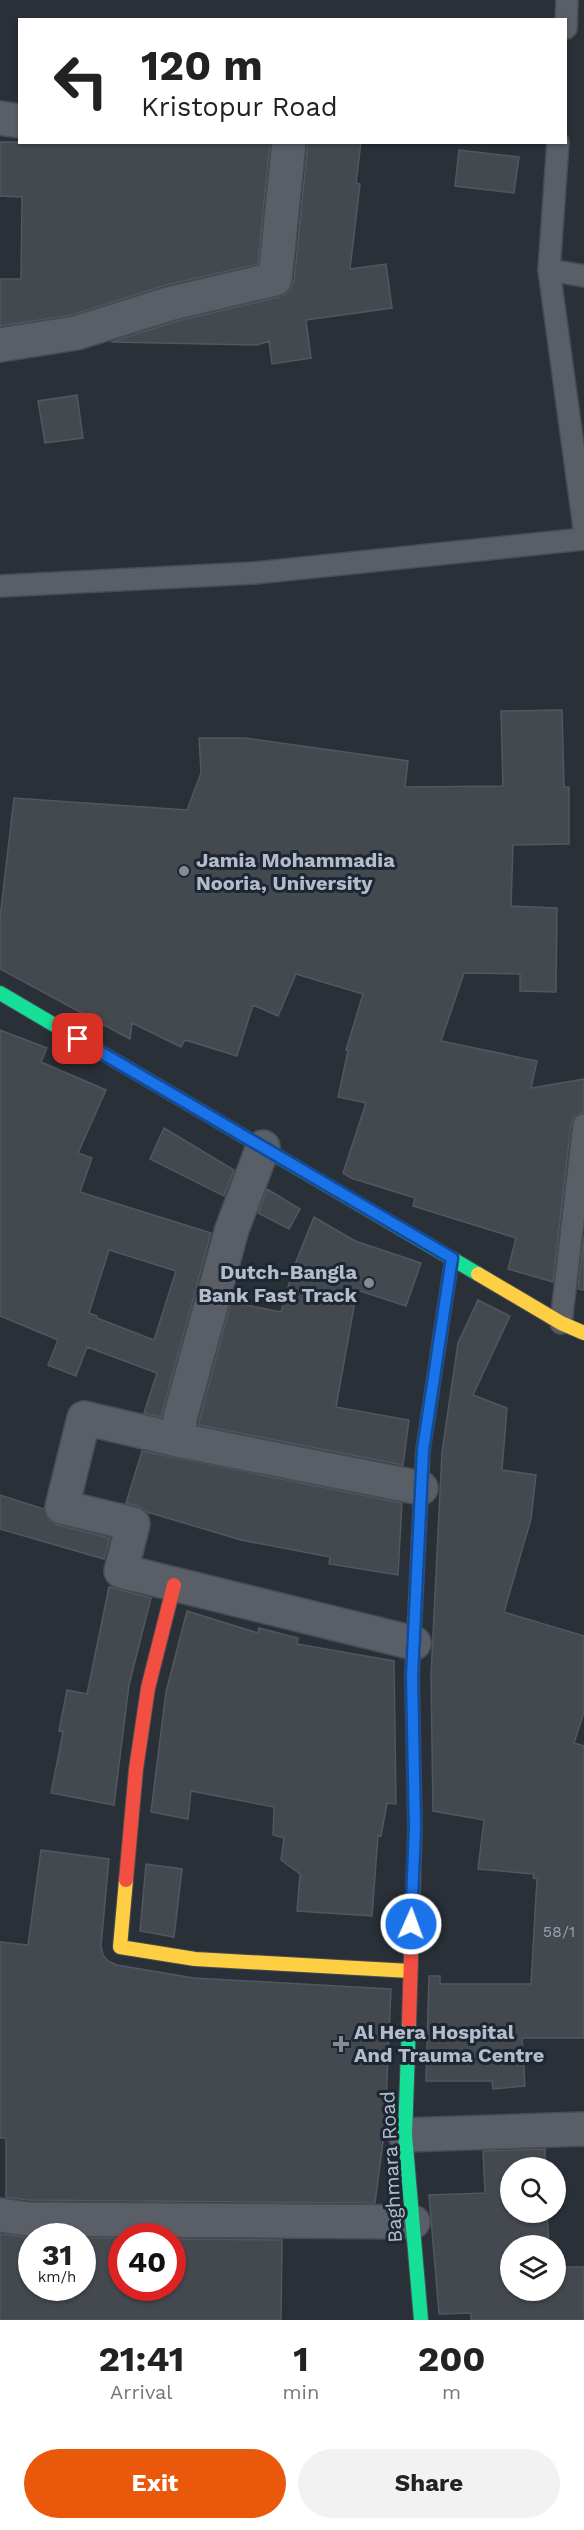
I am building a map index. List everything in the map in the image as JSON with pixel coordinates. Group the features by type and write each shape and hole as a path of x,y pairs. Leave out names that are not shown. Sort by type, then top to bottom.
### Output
{"street":[{"path":"0,118 18,120"},
{"path":"0,345 76,333 172,303 275,279 289,144"},
{"path":"0,993 561,1323 584,1333"},
{"path":"178,1440 180,1418 232,1229 263,1147"},
{"name":"Baghmara Road","path":"421,2320 405,2135 415,1828 412,1676 423,1450 452,1258"},
{"path":"414,1643 121,1571 133,1524 62,1507 84,1418 178,1440 421,1488"},
{"path":"174,1585 146,1699 136,1769 120,1947 195,1959 410,1971"},
{"path":"405,2135 584,2129"},
{"path":"0,2215 27,2219 413,2222"}],"lane":[{"path":"566,18 567,0"},
{"path":"558,144 549,270 584,527"},
{"path":"549,270 584,276"},
{"path":"0,586 254,573 584,539"},
{"path":"561,1323 584,1125"}],"building":[{"path":"0,142 18,142 18,144 270,144 258,264 166,285 72,315 0,326 0,279 21,279 22,197 0,196"},
{"path":"308,144 361,144 356,183 360,184 350,269 386,264 392,308 306,320 311,358 272,364 269,341 257,345 111,342 177,321 279,297 289,292 294,281"},
{"path":"459,150 519,157 514,193 455,186"},
{"path":"77,395 83,438 45,443 38,401"},
{"path":"562,710 564,787 569,787 569,844 513,845 511,906 557,908 556,992 520,991 520,974 464,973 441,1041 537,1061 531,1088 584,1079 584,1112 574,1117 571,1124 553,1282 508,1269 516,1238 413,1206 415,1198 351,1178 343,1173 366,1103 338,1097 348,1051 346,1050 363,994 296,974 278,1016 253,1005 237,1056 185,1040 181,1047 132,1023 130,1039 0,969 0,918 14,798 187,810 201,773 199,738 245,738 408,761 405,787 503,786 501,711"},
{"path":"0,1030 47,1048 41,1062 106,1090 78,1153 92,1158 80,1192 211,1233 161,1417 144,1413 157,1373 87,1347 76,1376 48,1365 58,1340 0,1316","holes":["109,1250 176,1271 154,1340 89,1313"]},
{"path":"164,1128 234,1170 224,1196 150,1159"},
{"path":"267,1189 300,1209 289,1229 258,1213"},
{"path":"314,1217 355,1241 421,1263 406,1306 357,1290 336,1407 409,1420 403,1465 198,1425 231,1302 281,1312 293,1269"},
{"path":"584,1236 584,1290 578,1289"},
{"path":"478,1300 510,1316 473,1395 507,1408 502,1470 536,1475 531,1519 504,1612 584,1636 584,1712 574,1743 584,1746 584,2038 522,2038 525,2086 493,2089 492,2081 426,2081 429,1976 440,1976 440,1984 531,1984 537,1879 533,1878 534,1874 478,1869 484,1820 433,1811 431,1676 442,1452 458,1343"},
{"path":"142,1451 402,1503 398,1575 329,1564 330,1557 241,1540 147,1512 138,1506 126,1503"},
{"path":"0,1495 44,1509 49,1520 58,1525 110,1538 104,1559 0,1529"},
{"path":"109,1587 151,1598 129,1685 114,1805 51,1793 63,1732 59,1731 67,1690 87,1694"},
{"path":"187,1611 258,1633 259,1628 298,1638 297,1644 394,1661 396,1804 387,1803 381,1836 378,1835 372,1916 297,1911 300,1874 281,1860 284,1838 273,1835 274,1807 191,1791 188,1819 151,1812 166,1692"},
{"path":"41,1850 109,1859 101,1946 103,1955 108,1961 117,1965 194,1978 391,1989 385,2126 375,2203 28,2200 6,2197 6,2138 0,2138 0,1942 28,1945"},
{"path":"146,1864 182,1869 174,1937 140,1931"},
{"path":"545,2149 545,2157 500,2157 500,2223 548,2223 548,2235 500,2235 500,2301 566,2301 566,2267 584,2267 584,2320 471,2320 471,2313 439,2314 429,2195 485,2193 483,2151"},
{"path":"0,2234 18,2236 18,2301 96,2301 96,2238 108,2238 108,2301 186,2301 186,2239 282,2240 281,2320 0,2320"}],"traffic: fast":[{"path":"0,993 478,1274"},
{"path":"409,2022 405,2135 421,2320"}],"traffic: slow":[{"path":"412,1676 423,1450 452,1258"},
{"path":"478,1274 561,1323 584,1333"},
{"path":"126,1880 120,1947 195,1959 410,1971"}],"traffic: jam":[{"path":"126,1880 136,1769 148,1688 174,1585"},
{"path":"409,2022 415,1828 412,1676"}],"place":[{"name":"Jamia Mohammadia Nooria, University","path":"184,871"},
{"name":"Dutch-Bangla Bank Fast Track","path":"369,1283"},
{"name":"Al Hera Hospital And Trauma Centre","path":"341,2044"}],"route":[{"path":"78,1039 452,1258 423,1450 412,1676 415,1828 411,1924"}]}
